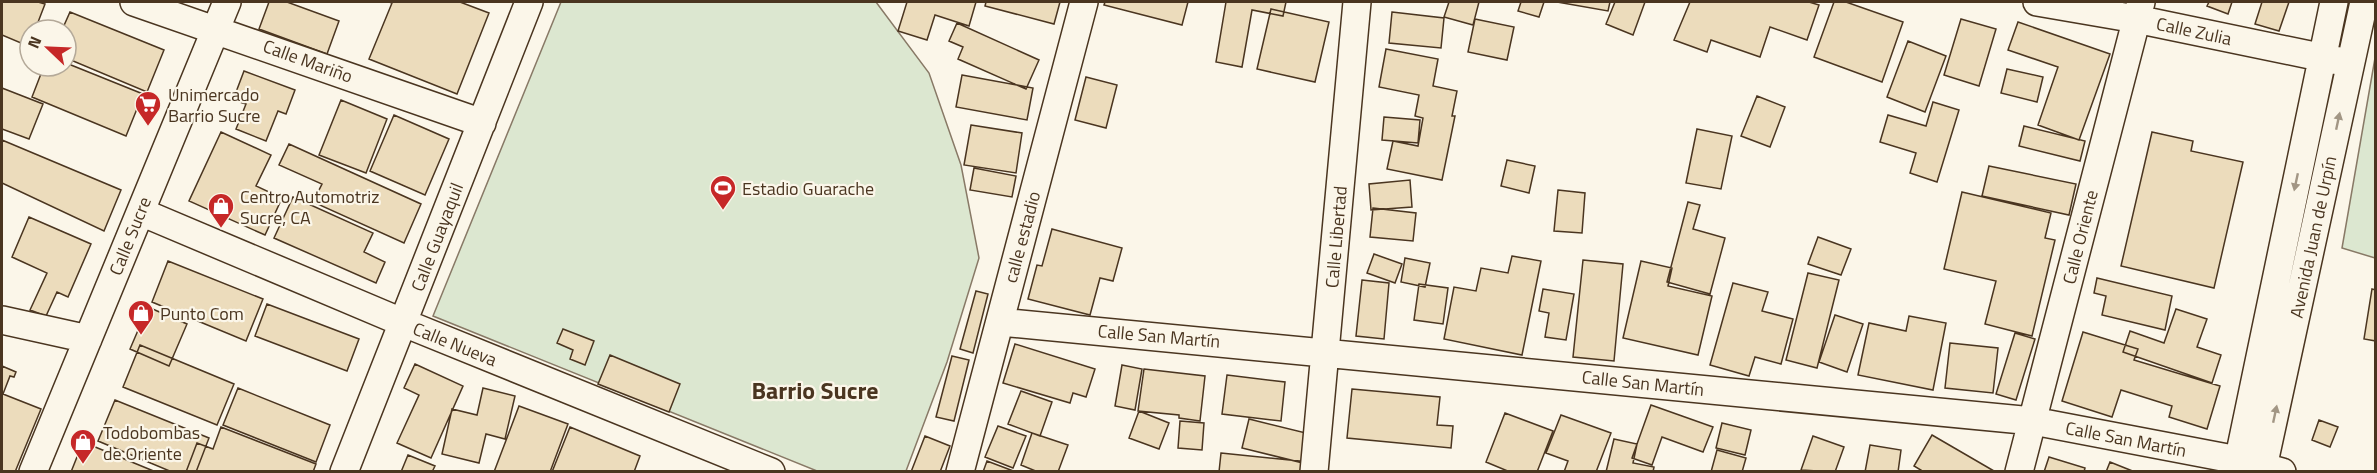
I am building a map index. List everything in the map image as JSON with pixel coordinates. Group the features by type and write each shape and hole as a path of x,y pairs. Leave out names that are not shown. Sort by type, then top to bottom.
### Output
{"street":[{"name":"Calle Mariño","path":"134,2 216,28 482,123"},
{"name":"Calle Sucre","path":"33,471 227,2"},
{"name":"Calle Guayaquil","path":"344,471 529,2"},
{"name":"calle estadio","path":"960,471 1083,2"},
{"name":"Calle Libertad","path":"1314,471 1357,2"},
{"name":"Calle Zulia","path":"2037,2 2138,10 2322,58 2350,63"},
{"name":"Avenida Juan de Urpín","path":"2256,468 2322,58 2334,2"},
{"name":"Avenida Juan de Urpín","path":"2256,468 2364,2"},
{"name":"Calle Oriente","path":"2019,471 2138,10"},
{"name":"Calle Nueva","path":"141,212 762,470"},
{"path":"2,320 88,339"},
{"name":"Calle San Martín","path":"1000,322 2033,421 2256,468"}],"green space":[{"name":"Estadio Guarache","path":"561,2 876,2 929,73 961,165 979,258 947,362 906,471 817,471 433,316"},
{"path":"2375,58 2375,258 2342,248"}],"building":[{"path":"2,2 45,4 40,18 18,18 18,42 2,35"},
{"path":"269,2 287,2 339,21 327,54 259,29"},
{"path":"389,2 460,2 489,13 457,94 369,59 392,3"},
{"path":"907,2 976,2 969,26 935,15 927,40 898,31"},
{"path":"986,2 1060,2 1054,24 985,6"},
{"path":"1105,2 1188,2 1182,25 1104,5"},
{"path":"1226,2 1286,2 1283,16 1252,10 1242,67 1216,62"},
{"path":"1449,2 1479,2 1473,25 1444,17"},
{"path":"1521,2 1544,2 1539,17 1518,11"},
{"path":"1557,2 1610,2 1608,11"},
{"path":"1615,2 1645,2 1633,35 1606,24"},
{"path":"1690,2 1809,2 1819,5 1807,40 1770,27 1760,57 1711,40 1707,52 1674,40"},
{"path":"1834,2 1846,2 1903,22 1882,82 1814,57"},
{"path":"2209,2 2232,2 2228,14 2207,6"},
{"path":"2262,2 2289,2 2279,31 2255,24"},
{"path":"1271,9 1329,22 1315,82 1257,69"},
{"path":"70,12 164,50 147,92 78,63 78,18 67,18"},
{"path":"1392,12 1444,18 1441,48 1389,43"},
{"path":"1475,19 1514,27 1507,60 1468,52"},
{"path":"1961,19 1996,29 1979,86 1944,75"},
{"path":"2018,22 2110,54 2079,140 2038,125 2058,67 2008,50"},
{"path":"957,23 1039,60 1026,89 958,59 963,47 949,41"},
{"path":"1908,41 1946,56 1925,112 1887,97"},
{"path":"1386,49 1438,59 1433,86 1457,91 1452,116 1455,116 1442,180 1387,169 1393,141 1418,146 1423,118 1415,116 1419,95 1379,87"},
{"path":"78,68 143,94 126,136 32,97 39,78 78,78"},
{"path":"2007,69 2043,77 2037,102 2001,93"},
{"path":"244,71 295,90 286,114 278,111 266,141 236,129 246,104 233,100"},
{"path":"962,75 1033,88 1027,120 956,107"},
{"path":"1086,77 1117,85 1106,128 1075,120"},
{"path":"2,88 43,104 29,139 2,129"},
{"path":"1757,96 1785,107 1770,147 1741,136"},
{"path":"341,100 387,119 366,173 319,155"},
{"path":"1933,102 1959,110 1937,182 1910,173 1916,153 1880,142 1888,115 1926,126"},
{"path":"394,115 449,139 425,195 370,171"},
{"path":"1384,117 1420,120 1418,143 1382,140"},
{"path":"971,125 1022,133 1016,173 964,165"},
{"path":"2024,126 2085,141 2080,161 2019,146"},
{"path":"1697,129 1732,136 1721,189 1686,183"},
{"path":"221,132 271,155 256,186 282,198 265,235 189,201"},
{"path":"2152,132 2193,141 2191,151 2243,162 2214,288 2121,266"},
{"path":"2,140 121,190 104,231 2,183"},
{"path":"289,144 421,204 404,243 313,202 322,184 279,165"},
{"path":"1507,160 1535,166 1529,193 1501,186"},
{"path":"1989,166 2076,184 2069,215 1982,196"},
{"path":"974,168 1016,176 1012,197 970,190"},
{"path":"1410,180 1412,207 1371,210 1369,184"},
{"path":"1558,190 1585,193 1582,233 1554,231"},
{"path":"1962,192 2051,213 2045,238 2055,240 2032,336 1985,324 1996,281 1944,269"},
{"path":"293,197 373,233 364,252 385,262 376,283 274,238"},
{"path":"1688,202 1700,205 1693,229 1725,238 1710,294 1667,282"},
{"path":"1373,208 1416,213 1413,241 1370,237"},
{"path":"29,217 91,244 68,297 57,292 46,316 30,310 47,273 12,257"},
{"path":"1052,229 1122,248 1113,281 1100,278 1090,315 1028,299 1037,265 1042,266"},
{"path":"1818,237 1851,249 1841,275 1808,264"},
{"path":"1374,254 1402,264 1395,283 1367,273"},
{"path":"1512,256 1541,261 1522,355 1444,339 1454,287 1476,291 1481,268 1508,273"},
{"path":"1405,258 1430,263 1425,287 1401,282"},
{"path":"1583,260 1623,264 1614,361 1573,357"},
{"path":"168,261 263,299 246,341 152,302"},
{"path":"1641,261 1672,268 1668,286 1712,296 1698,355 1623,338"},
{"path":"1808,273 1839,280 1817,368 1786,360"},
{"path":"2097,278 2172,296 2165,330 2102,315 2106,296 2094,293"},
{"path":"1362,280 1389,283 1384,339 1356,336"},
{"path":"1733,283 1768,292 1762,311 1793,319 1781,364 1755,357 1749,376 1710,365"},
{"path":"1419,284 1448,288 1443,324 1414,320"},
{"path":"1543,289 1574,294 1566,340 1545,337 1549,313 1539,311"},
{"path":"2372,289 2376,290 2376,341 2364,339"},
{"path":"976,291 988,294 973,353 960,349"},
{"path":"267,304 359,339 347,371 255,336"},
{"path":"148,307 187,324 169,366 130,349"},
{"path":"2176,309 2207,319 2197,347 2221,355 2212,383 2123,352 2130,331 2164,343"},
{"path":"1835,315 1863,324 1847,372 1819,362"},
{"path":"1909,316 1946,323 1933,390 1858,375 1869,323 1906,331"},
{"path":"563,329 594,341 585,365 570,359 573,350 557,343"},
{"path":"2083,332 2138,349 2134,360 2220,386 2207,429 2169,417 2172,406 2121,390 2112,417 2062,401"},
{"path":"2015,333 2035,339 2016,400 1996,394"},
{"path":"1950,343 1998,348 1993,393 1945,388"},
{"path":"1015,344 1095,369 1086,397 1073,393 1070,403 1003,383"},
{"path":"140,345 234,384 217,425 123,387"},
{"path":"610,355 680,384 669,412 598,384"},
{"path":"952,356 969,360 954,421 936,417"},
{"path":"415,364 463,386 431,458 397,443 419,395 404,388"},
{"path":"1122,365 1142,369 1135,410 1115,406"},
{"path":"2,366 16,372 14,377 10,376 3,394 41,409 15,472 2,472"},
{"path":"1144,369 1205,376 1200,421 1179,418 1179,415 1138,411"},
{"path":"1227,375 1285,382 1281,421 1222,414"},
{"path":"238,388 330,425 316,462 223,425"},
{"path":"483,388 515,396 505,439 486,434 479,463 442,454 452,409 477,415"},
{"path":"1352,389 1440,397 1437,425 1453,426 1451,448 1347,438"},
{"path":"1021,391 1052,402 1040,436 1008,424"},
{"path":"115,400 209,438 196,472 172,472 98,441"},
{"path":"1651,405 1713,427 1703,452 1662,437 1652,465 1632,458"},
{"path":"519,406 568,424 550,472 494,472"},
{"path":"1139,411 1169,423 1159,449 1129,438"},
{"path":"1505,413 1553,431 1537,472 1510,472 1486,462"},
{"path":"1561,415 1611,433 1596,472 1564,472 1568,461 1546,453"},
{"path":"1249,419 1310,434 1303,463 1242,448"},
{"path":"2319,420 2338,427 2330,447 2312,440"},
{"path":"1180,421 1204,423 1202,450 1178,448"},
{"path":"1722,423 1751,430 1745,455 1716,448"},
{"path":"998,426 1026,436 1013,468 985,457"},
{"path":"221,427 316,464 313,472 186,472 197,443 213,449"},
{"path":"570,427 640,456 634,472 552,472"},
{"path":"1032,433 1068,445 1058,472 1038,472 1021,465"},
{"path":"1932,435 1994,472 1924,472 1914,466"},
{"path":"925,436 950,446 940,472 911,472"},
{"path":"1813,436 1844,447 1835,472 1801,470"},
{"path":"1614,439 1637,444 1633,463 1654,467 1653,472 1606,472"},
{"path":"83,442 156,472 71,472"},
{"path":"1870,445 1901,450 1898,472 1865,472"},
{"path":"1717,450 1746,458 1742,472 1711,472"},
{"path":"1221,453 1309,462 1308,472 1219,472"},
{"path":"408,455 435,466 432,472 401,472"},
{"path":"2049,457 2085,468 2084,472 2044,472"},
{"path":"987,461 1016,472 983,472"},
{"path":"2110,462 2135,472 2106,472"}],"place":[{"name":"Unimercado Barrio Sucre","path":"148,127"},
{"name":"Estadio Guarache","path":"723,211"},
{"name":"Centro Automotriz Sucre, CA","path":"221,229"},
{"name":"Punto Com","path":"141,336"},
{"name":"Todobombas de Oriente","path":"83,465"}],"district":[{"name":"Barrio Sucre","path":"815,390"}]}
